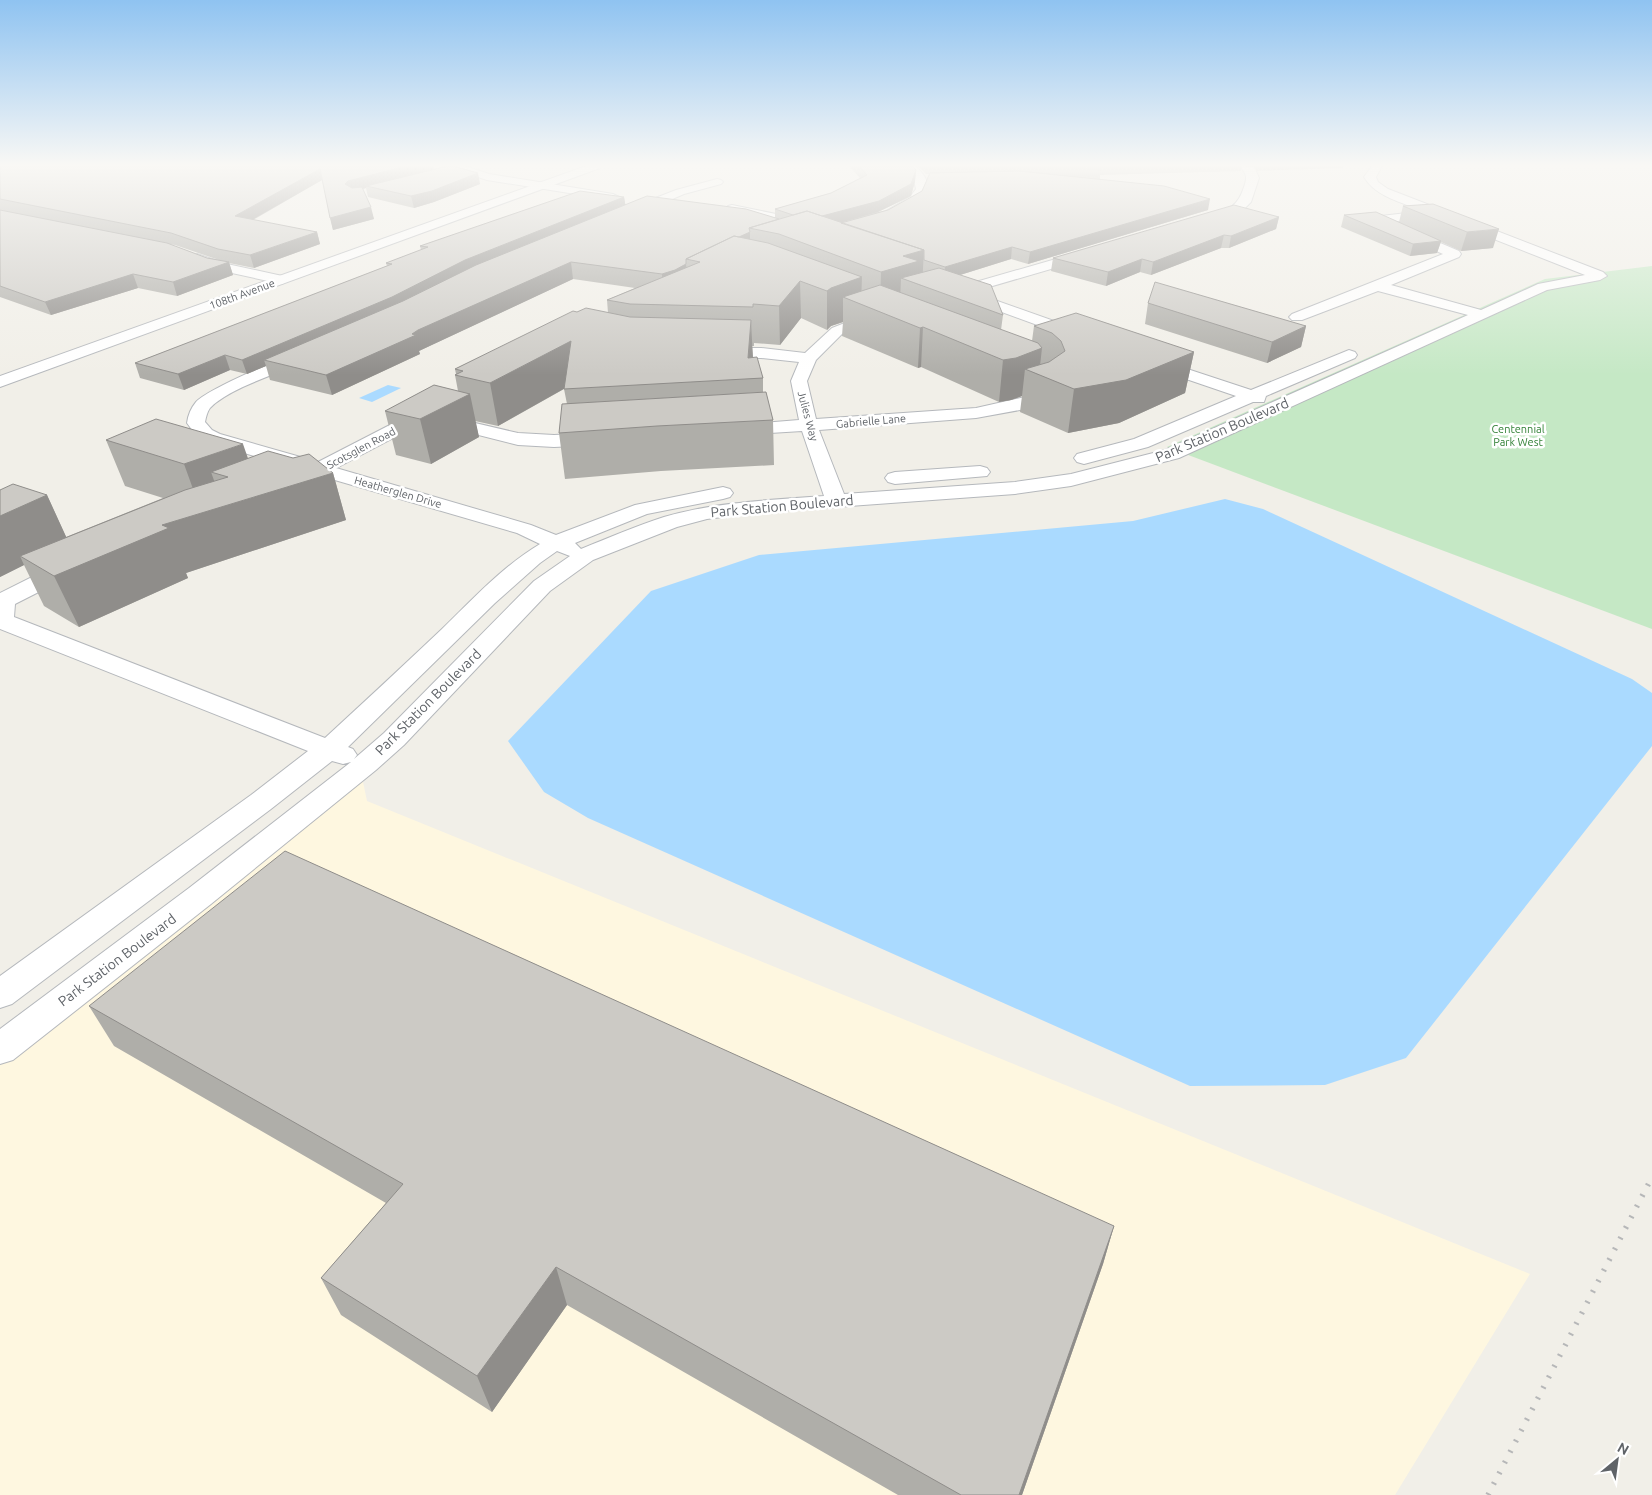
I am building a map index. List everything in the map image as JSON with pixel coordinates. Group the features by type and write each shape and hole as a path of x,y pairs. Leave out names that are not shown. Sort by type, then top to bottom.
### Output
{"street":[{"name":"108th Avenue","path":"0,382 404,236"},
{"path":"804,236 811,238"},
{"path":"1297,317 1454,254 1411,236"},
{"name":"Park Station Boulevard","path":"0,994 253,808 329,749 395,688 486,598 532,558 556,543 642,508 682,499 735,491 832,492 1006,489 1071,480 1172,454 1543,287 1600,276 1496,236"},
{"path":"975,287 1105,249"},
{"path":"182,252 217,266 282,280"},
{"name":"Park Station Boulevard","path":"0,1049 200,896 366,764 394,739 542,586 585,555 670,522 706,513 753,507 832,492 1081,459 1141,443 1519,281 1539,275 1578,268"},
{"path":"939,291 957,286 975,287 1094,334 957,286"},
{"path":"1377,286 1484,314"},
{"name":"Julies Way","path":"832,492 809,426 799,381 809,358 836,332 887,315 861,309"},
{"path":"1157,350 1286,403"},
{"name":"Heatherglen Drive","path":"320,351 219,394 198,412 196,423 205,434 213,438 524,529 585,555"},
{"path":"702,352 761,353 809,358"},
{"path":"1140,358 1259,393"},
{"name":"Gabrielle Lane","path":"720,431 976,413 1025,404 1040,399 1049,392 1048,386 1040,379 1031,375"},
{"name":"Scotsglen Road","path":"278,490 320,470 448,402"},
{"path":"423,416 518,439 554,441 612,438"},
{"path":"87,560 3,601 2,622 366,764"}],"shaded area":[{"path":"362,777 367,801 1530,1274 1395,1495 0,1495 0,1058"}],"green space":[{"name":"Centennial Park West","path":"1652,266 1652,629 1167,447 1545,279"}],"water":[{"path":"388,385 401,388 372,402 359,398"},
{"path":"1225,499 1263,509 1632,679 1652,693 1652,746 1406,1058 1325,1085 1190,1086 588,818 544,792 508,741 651,591 759,555 1133,521"}],"building":[{"path":"0,236 130,236 167,243 207,258 229,262 173,282 133,274 45,302 0,286"},
{"path":"179,236 306,236 250,255 218,249"},
{"path":"450,236 526,236 465,260 392,297 242,360 225,355 178,374 135,363 392,264 386,263 428,247 420,246"},
{"path":"548,236 742,236 734,236 686,259 686,264 662,274 571,262 418,330 412,334 416,335 326,375 264,360 403,301 476,265"},
{"path":"734,236 768,243 862,277 827,291 800,281 779,306 753,304 753,307 630,304 607,300 700,262 686,259"},
{"path":"784,236 881,236 924,250 903,256 919,261 881,272"},
{"path":"880,236 1085,236 1030,252 1012,247 945,267 924,260 924,250"},
{"path":"1129,236 1222,236 1153,262 1142,259 1108,272 1053,258"},
{"path":"1393,236 1429,236 1441,241 1413,244"},
{"path":"939,268 991,285 1003,315 901,278"},
{"path":"1155,282 1306,326 1272,342 1148,303"},
{"path":"880,285 1038,343 1042,348 1016,358 1003,360 843,297"},
{"path":"586,308 630,317 751,320 748,358 757,357 763,378 564,389 571,341 490,383 455,375 463,371 455,369 573,311 577,312"},
{"path":"1076,313 1194,352 1126,380 1074,389 1025,369 1049,362 1065,351 1061,341 1052,333 1034,326"},
{"path":"434,385 470,394 420,419 385,411"},
{"path":"766,392 773,420 559,433 562,404"},
{"path":"156,419 243,444 184,464 106,440"},
{"path":"268,451 293,458 309,454 333,473 162,525 169,528 54,576 20,556 185,490 228,477 211,472"},
{"path":"13,484 47,495 0,516 0,490"},
{"path":"285,851 1114,1226 1019,1495 961,1495 556,1267 477,1376 321,1278 403,1184 89,1006"}],"railway":[{"path":"1488,1495 1652,1177"}]}
